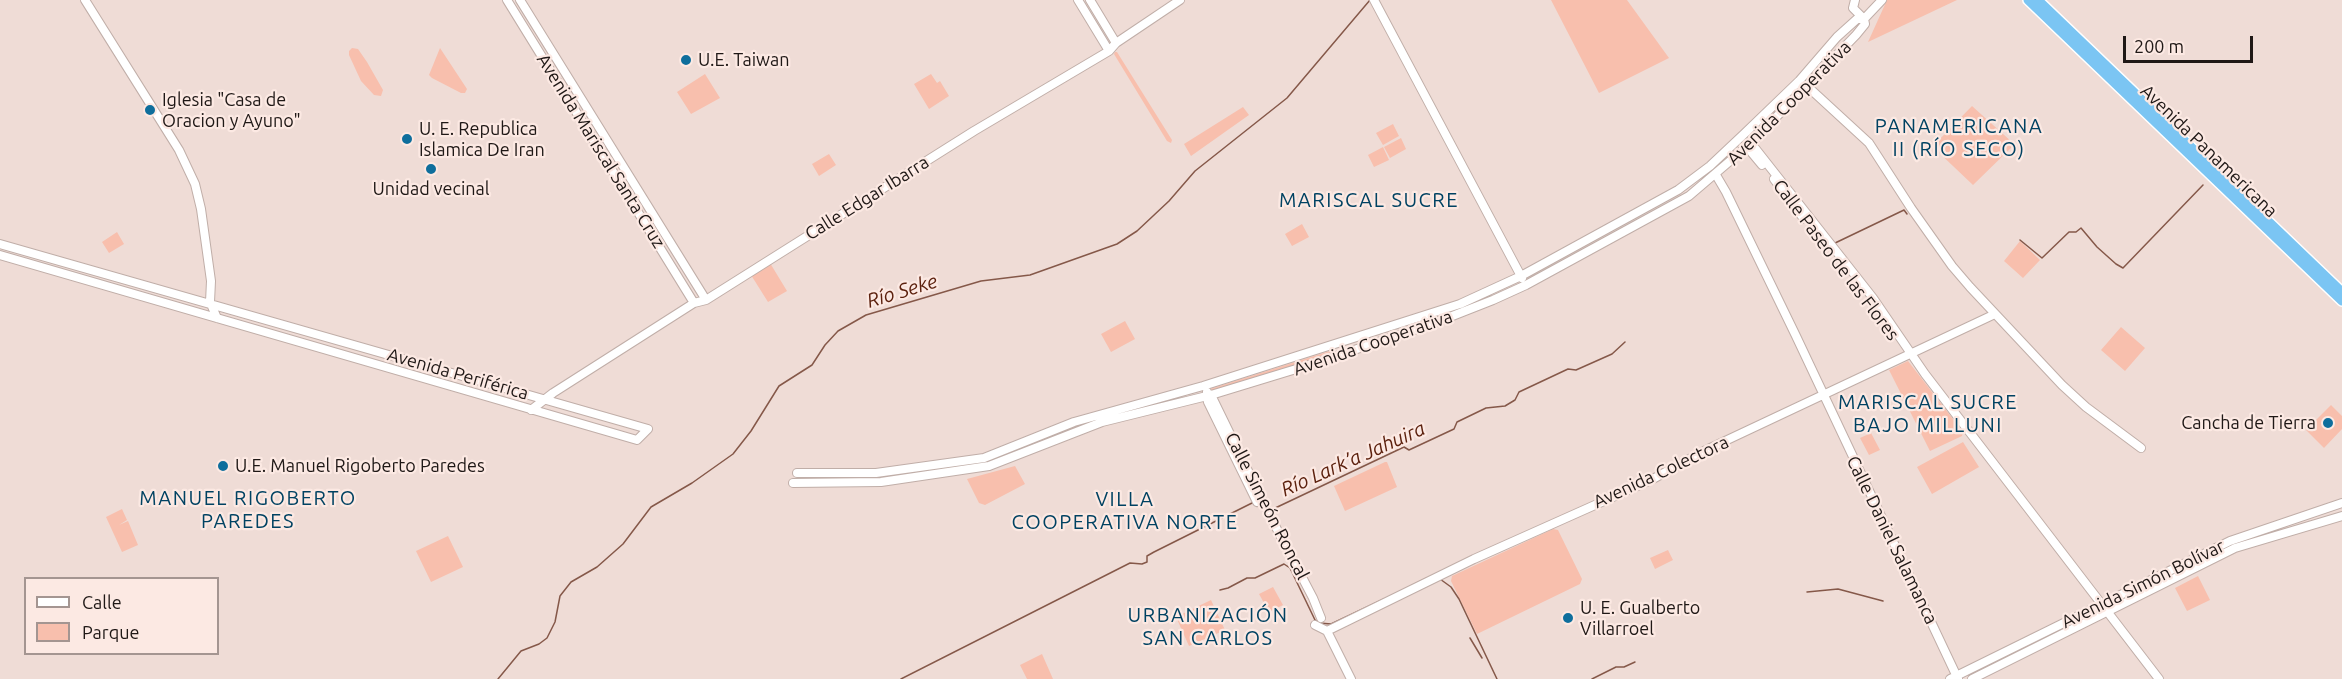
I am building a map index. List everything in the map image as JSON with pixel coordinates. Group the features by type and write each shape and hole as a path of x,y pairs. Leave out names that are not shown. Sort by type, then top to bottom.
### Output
{"highway":[{"name":"Avenida Panamericana","path":"2028,0 2342,302"},
{"name":"Avenida Panamericana","path":"2038,0 2342,292"}],"street":[{"path":"86,0 179,150 199,198 211,281 210,302 217,318"},
{"name":"Avenida Mariscal Santa Cruz","path":"507,0 694,303"},
{"name":"Avenida Mariscal Santa Cruz","path":"520,0 706,300"},
{"path":"1078,0 1108,51"},
{"path":"1090,0 1116,43"},
{"name":"Calle Edgar Ibarra","path":"531,410 553,393 694,303 706,300 974,131 1108,51 1116,43 1180,0"},
{"path":"1855,0 1852,8 1864,19"},
{"name":"Avenida Cooperativa","path":"793,483 881,482 989,466 1102,422 1210,395 1432,324 1526,285 1662,213 1716,175 1749,145 1856,35 1865,24 1864,19 1882,0"},
{"path":"1376,3 1526,285"},
{"name":"Avenida Cooperativa","path":"798,473 876,473 984,458 1074,422 1203,386 1460,304 1521,276 1678,190 1710,166 1744,134 1799,81 1857,18 1864,19"},
{"path":"1807,86 1869,142 1911,208 1952,266 1995,314 2062,386 2141,448"},
{"name":"Calle Paseo de las Flores","path":"1749,145 1830,247 1909,355 2109,612"},
{"name":"Calle Daniel Salamanca","path":"1716,175 1955,678"},
{"name":"Avenida Periférica","path":"0,244 210,302 340,342 648,429 637,441 217,318"},
{"path":"0,255 217,318"},
{"name":"Avenida Colectora","path":"1327,631 1518,539 1651,480 1708,449 1995,314"},
{"name":"Calle Simeón Roncal","path":"1203,386 1210,395 1208,402 1313,598 1321,618"},
{"name":"Avenida Simón Bolívar","path":"1955,678 2102,605 2233,545 2342,503"},
{"name":"Avenida Simón Bolívar","path":"1972,679 2109,612 2233,545 2342,516"},
{"path":"2109,612 2159,679"},
{"path":"1315,625 1327,631 1351,679"}],"green space":[{"path":"1551,0 1627,0 1669,58 1599,93"},
{"path":"1887,0 1957,0 1868,42"},
{"path":"352,48 358,49 367,62 383,90 381,96 374,95 361,81 349,55"},
{"path":"440,48 467,89 465,93 429,75"},
{"path":"1115,52 1172,140 1171,143 1167,141 1114,54"},
{"path":"705,74 720,98 691,114 677,92"},
{"path":"931,74 937,83 940,81 949,96 929,109 914,84"},
{"path":"1972,106 2013,143 2013,146 1973,185 1934,148 1934,145"},
{"path":"1243,107 1249,115 1191,156 1184,144"},
{"path":"1393,124 1399,136 1383,145 1376,133"},
{"path":"1401,138 1406,149 1390,158 1384,147"},
{"path":"1383,147 1389,160 1374,167 1368,155"},
{"path":"829,154 836,165 819,176 812,164"},
{"path":"1302,224 1309,237 1292,246 1285,234"},
{"path":"117,232 124,244 109,253 102,242"},
{"path":"2020,241 2040,260 2023,278 2004,261"},
{"path":"770,263 787,291 768,302 751,275"},
{"path":"1125,321 1135,339 1111,352 1101,334"},
{"path":"2121,327 2145,348 2125,371 2101,350"},
{"path":"1330,351 1334,354 1210,393 1207,390"},
{"path":"1908,361 1963,432 1962,436 1930,451 1889,370"},
{"name":"Cancha de Tierra","path":"2331,405 2342,416 2342,429 2324,448 2306,430"},
{"path":"1871,433 1880,450 1869,455 1860,438"},
{"path":"1963,442 1979,467 1932,494 1917,467"},
{"path":"1387,462 1397,487 1345,511 1334,486"},
{"path":"1015,466 1025,484 985,505 979,503 967,479"},
{"path":"122,509 127,520 119,525 128,521 138,545 122,552 106,517"},
{"path":"1553,529 1558,530 1582,579 1580,584 1477,634 1451,581 1452,576"},
{"path":"448,536 463,567 431,582 416,551"},
{"path":"1668,550 1673,560 1655,569 1650,558"},
{"path":"2198,576 2210,600 2187,611 2175,588"},
{"path":"1273,587 1283,605 1269,612 1259,594"},
{"path":"1211,600 1225,630 1189,646 1176,617"},
{"path":"1042,654 1053,679 1027,679 1020,665"}],"waterway":[{"name":"Río Seke","path":"498,679 521,651 547,638 555,622 560,596 571,582 597,567 623,544 651,507 692,483 733,454 751,431 779,386 812,365 825,345 838,331 866,315 981,281 1030,275 1117,244 1137,231 1169,201 1195,171 1287,98 1370,0"},
{"name":"Río Lark’a Jahuira","path":"2020,240 2042,258 2069,232 2076,232 2081,228 2097,247 2123,268 2203,185"},
{"name":"Río Lark’a Jahuira","path":"1833,244 1904,210 1907,214"},
{"name":"Río Lark’a Jahuira","path":"1821,249 1829,246"},
{"name":"Río Lark’a Jahuira","path":"1271,510 1404,447 1409,450 1454,429 1457,422 1486,408 1505,406 1515,400 1519,392 1568,369 1576,370 1612,354 1625,342"},
{"name":"Río Lark’a Jahuira","path":"901,679 1130,563 1147,562 1147,556 1154,552 1254,502"},
{"name":"Río Lark’a Jahuira","path":"1220,590 1247,578 1255,578 1284,564 1290,568 1315,620 1319,623 1331,624 1384,599"},
{"name":"Río Lark’a Jahuira","path":"1391,596 1427,578"},
{"name":"Río Lark’a Jahuira","path":"1440,579 1451,587 1459,599 1497,679"},
{"name":"Río Lark’a Jahuira","path":"1807,592 1838,589 1883,601"},
{"path":"1470,638 1482,658"},
{"name":"Río Lark’a Jahuira","path":"1592,679 1616,667 1624,667 1635,662"}],"place":[{"name":"U.E. Taiwan","path":"686,60"},
{"name":"Iglesia \"Casa de Oracion y Ayuno\"","path":"150,110"},
{"name":"U. E. Republica Islamica De Iran","path":"407,139"},
{"name":"Unidad vecinal","path":"431,169"},
{"name":"Cancha de Tierra","path":"2328,423"},
{"name":"U.E. Manuel Rigoberto Paredes","path":"223,466"},
{"name":"U. E. Gualberto Villarroel","path":"1568,618"}],"district":[{"name":"PANAMERICANA II (RÍO SECO)","path":"1959,138"},
{"name":"MARISCAL SUCRE","path":"1369,200"},
{"name":"MARISCAL SUCRE BAJO MILLUNI","path":"1928,414"},
{"name":"MANUEL RIGOBERTO PAREDES","path":"248,510"},
{"name":"VILLA COOPERATIVA NORTE","path":"1125,510"},
{"name":"URBANIZACIÓN SAN CARLOS","path":"1208,626"}]}
